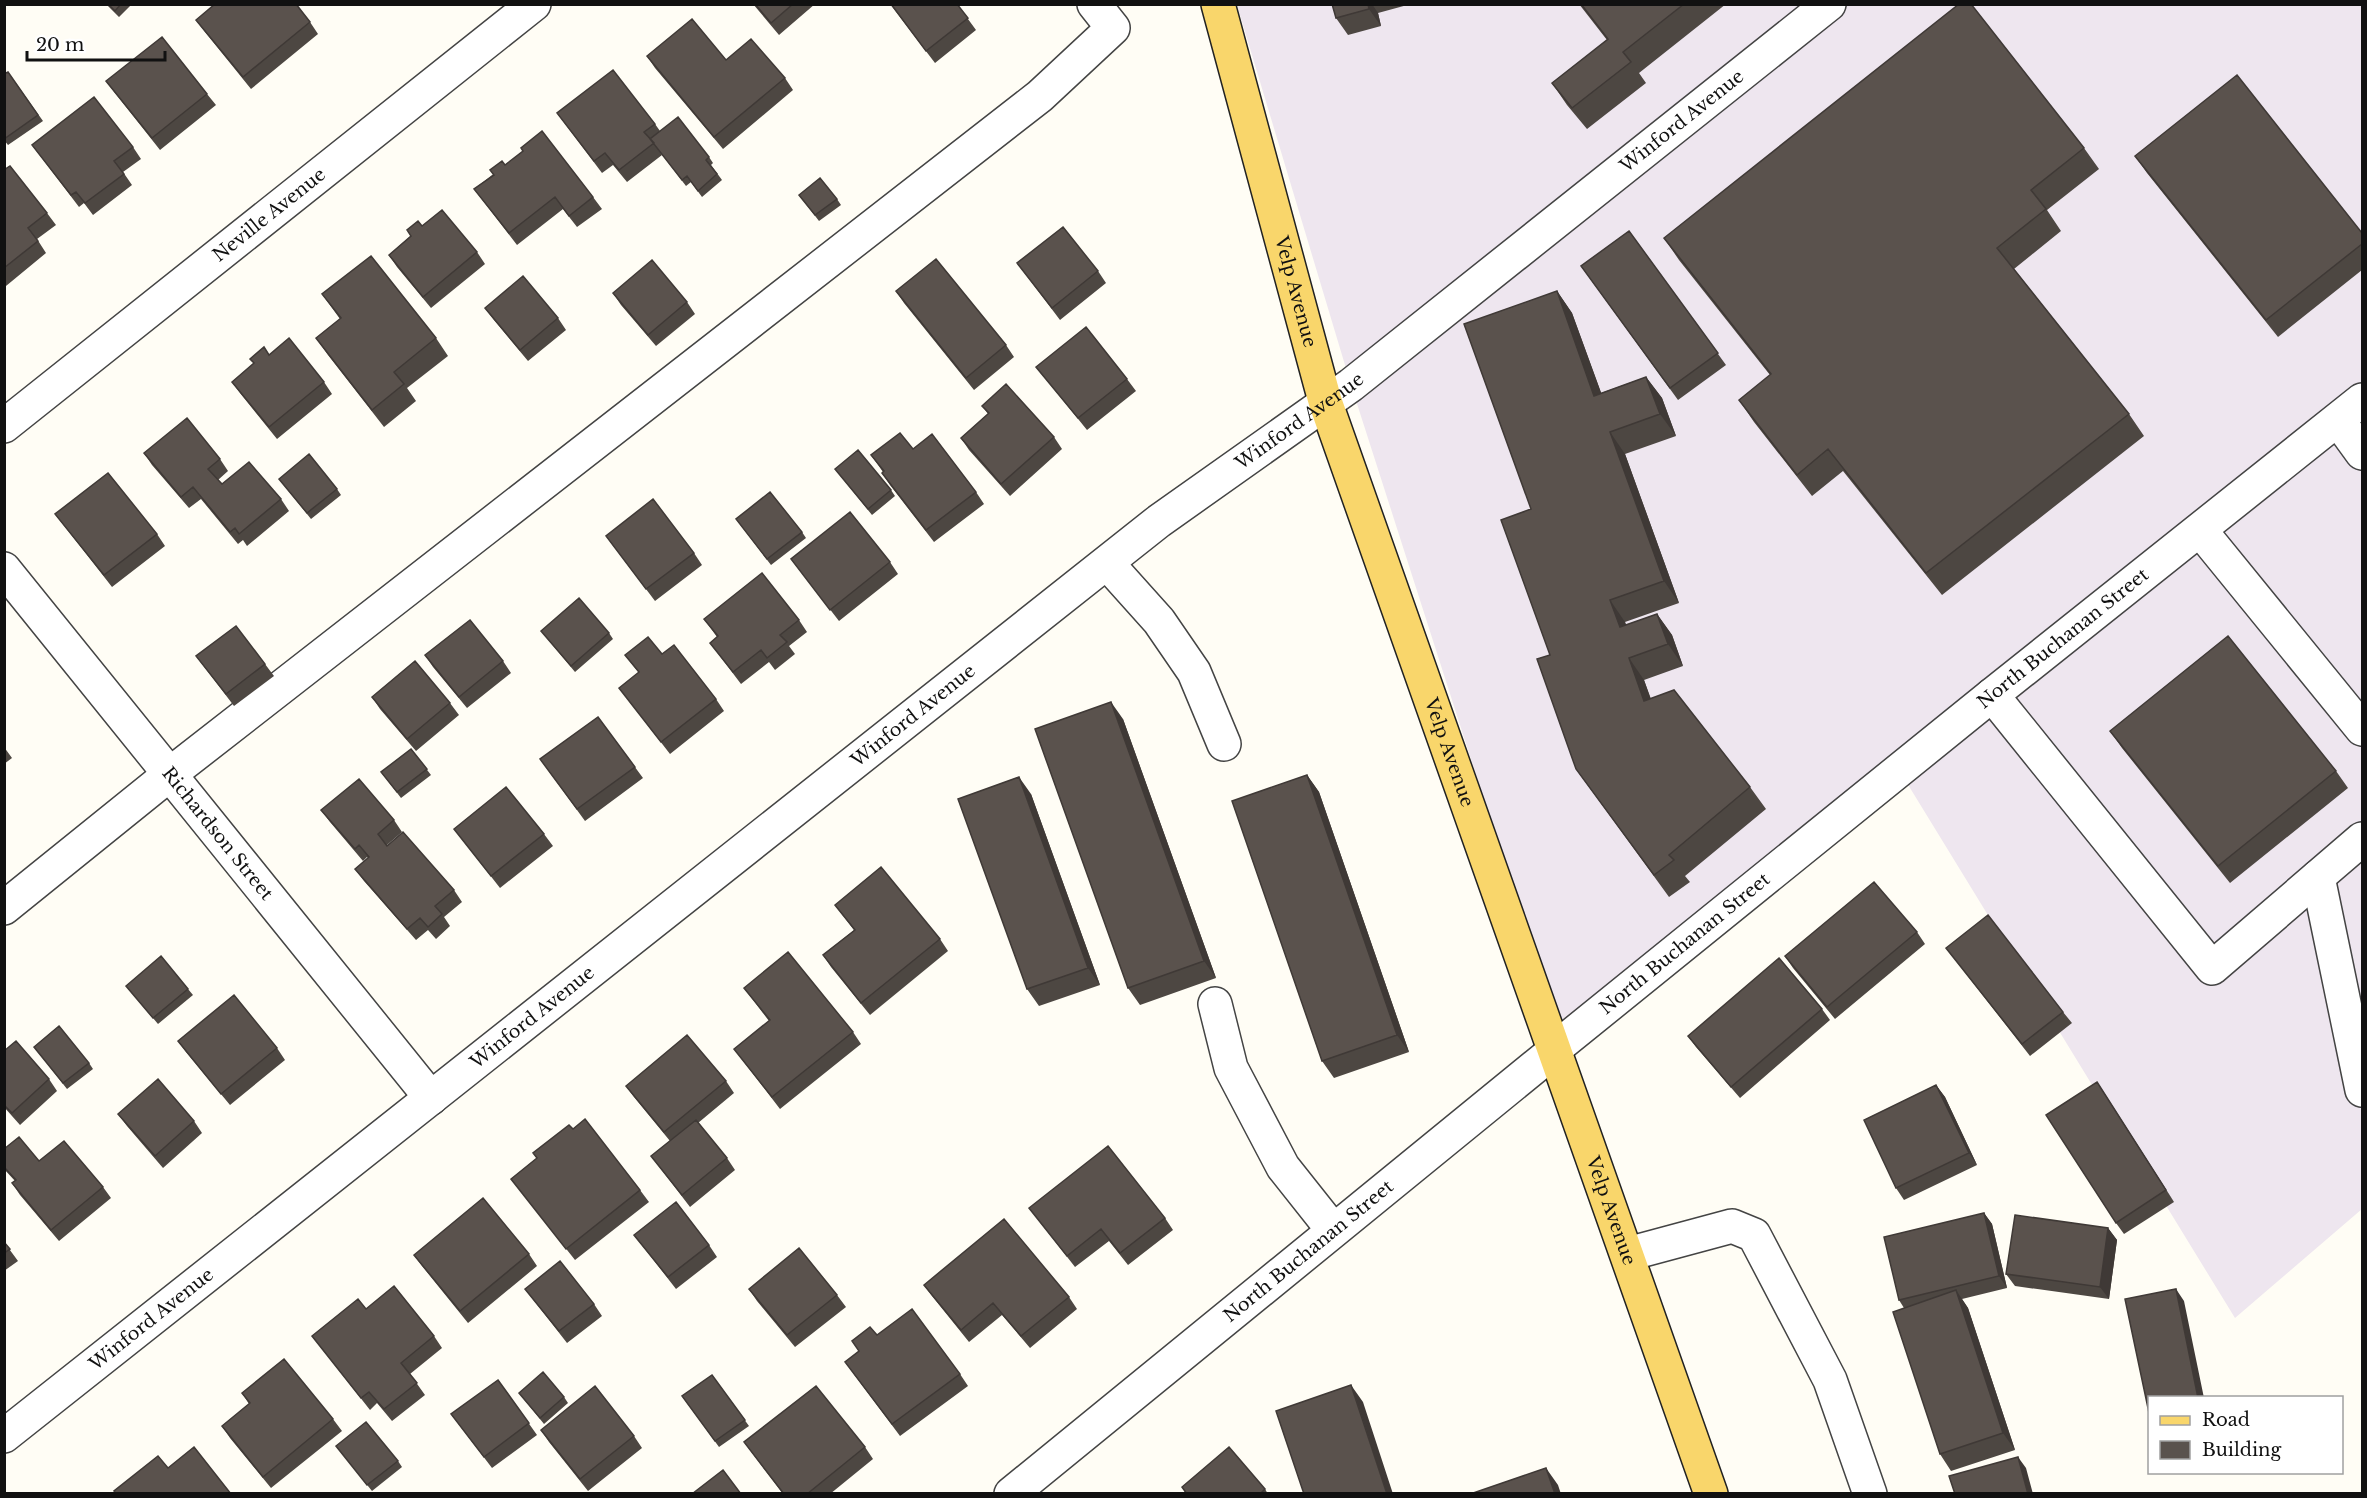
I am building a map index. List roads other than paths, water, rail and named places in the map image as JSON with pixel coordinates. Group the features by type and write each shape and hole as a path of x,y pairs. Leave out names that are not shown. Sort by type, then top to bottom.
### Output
{"main road":[{"name":"Velp Avenue","path":"1218,4 1325,401 1711,1494"}],"street":[{"name":"Neville Avenue","path":"4,426 534,4"},
{"name":"Winford Avenue","path":"4,1436 1159,521 1325,401 1351,385 1829,4"},
{"path":"4,908 170,774 1041,96 1103,16"},
{"path":"2350,410 2362,453"},
{"name":"North Buchanan Street","path":"1011,1494 1571,1035 2350,410"},
{"path":"2200,530 2362,729"},
{"path":"1107,563 1159,621 1194,672 1224,744"},
{"name":"Richardson Street","path":"4,569 431,1098"},
{"path":"1992,695 2212,968 2362,839"},
{"path":"2318,877 2362,1090"},
{"path":"1215,1004 1231,1068 1283,1167 1333,1230"},
{"path":"1628,1254 1732,1226 1754,1235 1830,1380 1870,1494"}]}
